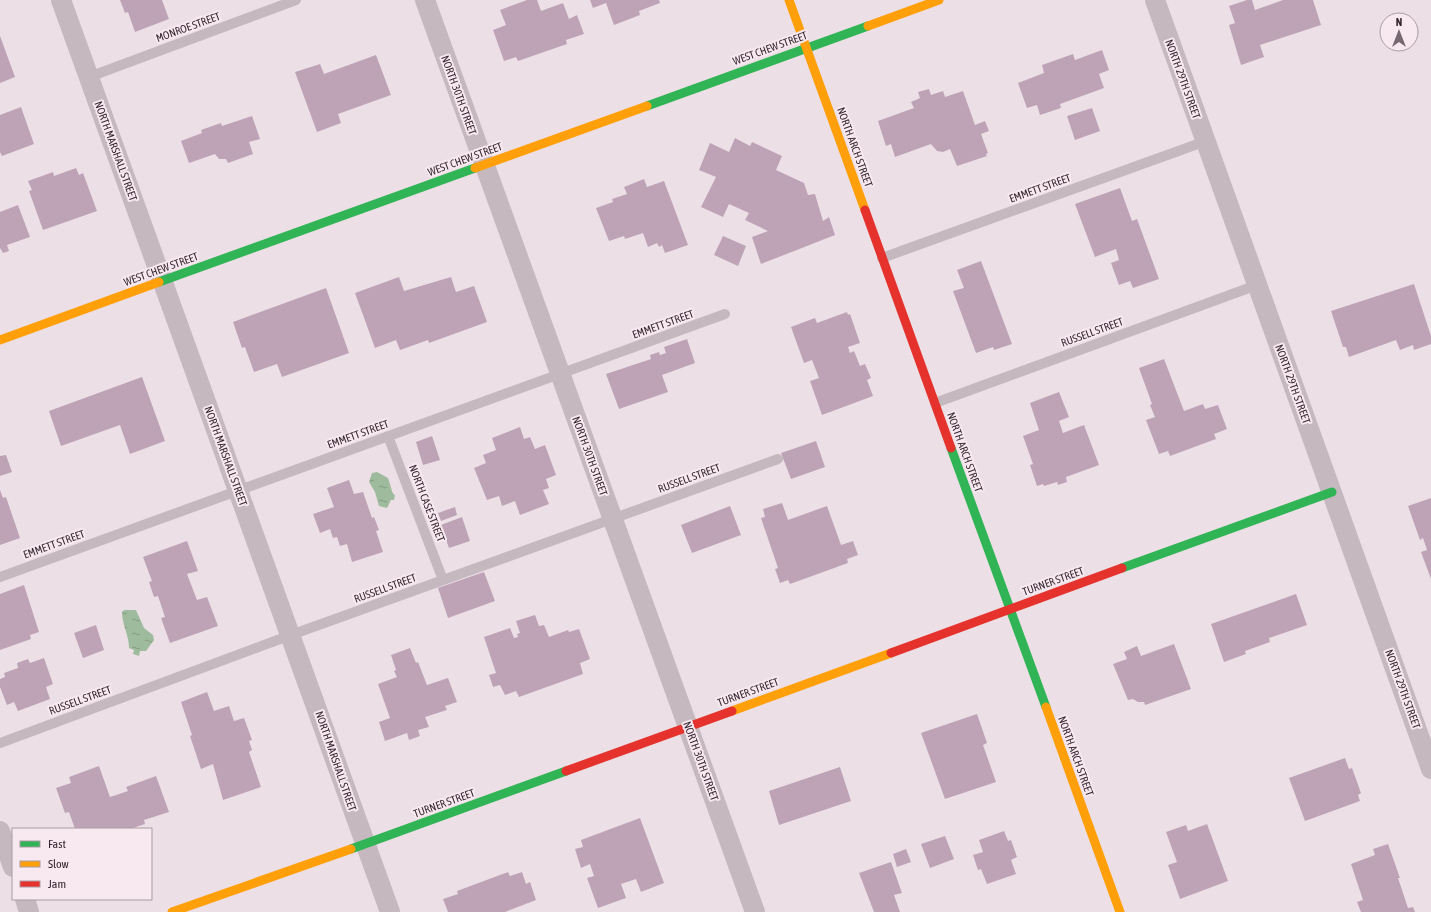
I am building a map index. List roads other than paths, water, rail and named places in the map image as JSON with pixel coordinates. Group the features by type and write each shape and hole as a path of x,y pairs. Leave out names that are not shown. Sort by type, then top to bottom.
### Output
{"street":[{"name":"NORTH MARSHALL STREET","path":"61,0 390,912"},
{"name":"NORTH 30TH STREET","path":"425,0 756,912"},
{"name":"NORTH ARCH STREET","path":"789,0 1120,912"},
{"name":"WEST CHEW STREET","path":"0,340 939,0"},
{"name":"NORTH 29TH STREET","path":"1155,0 1431,769"},
{"name":"TURNER STREET","path":"172,912 365,844 1332,492"},
{"path":"0,831 12,864"},
{"path":"24,900 29,912"}],"lane":[{"name":"MONROE STREET","path":"89,77 296,0"},
{"name":"EMMETT STREET","path":"882,258 1206,142"},
{"name":"RUSSELL STREET","path":"935,403 1257,285"},
{"name":"EMMETT STREET","path":"0,577 725,314"},
{"name":"NORTH CASE STREET","path":"388,436 443,580"},
{"name":"RUSSELL STREET","path":"0,743 291,635 778,459"}],"water":[{"path":"377,472 388,478 393,494 395,495 394,500 391,500 387,508 379,506 375,492 369,482 372,473"},
{"path":"124,610 136,610 144,628 153,635 154,640 146,651 140,651 139,656 133,654 134,650 129,648 122,617 122,612"}]}
